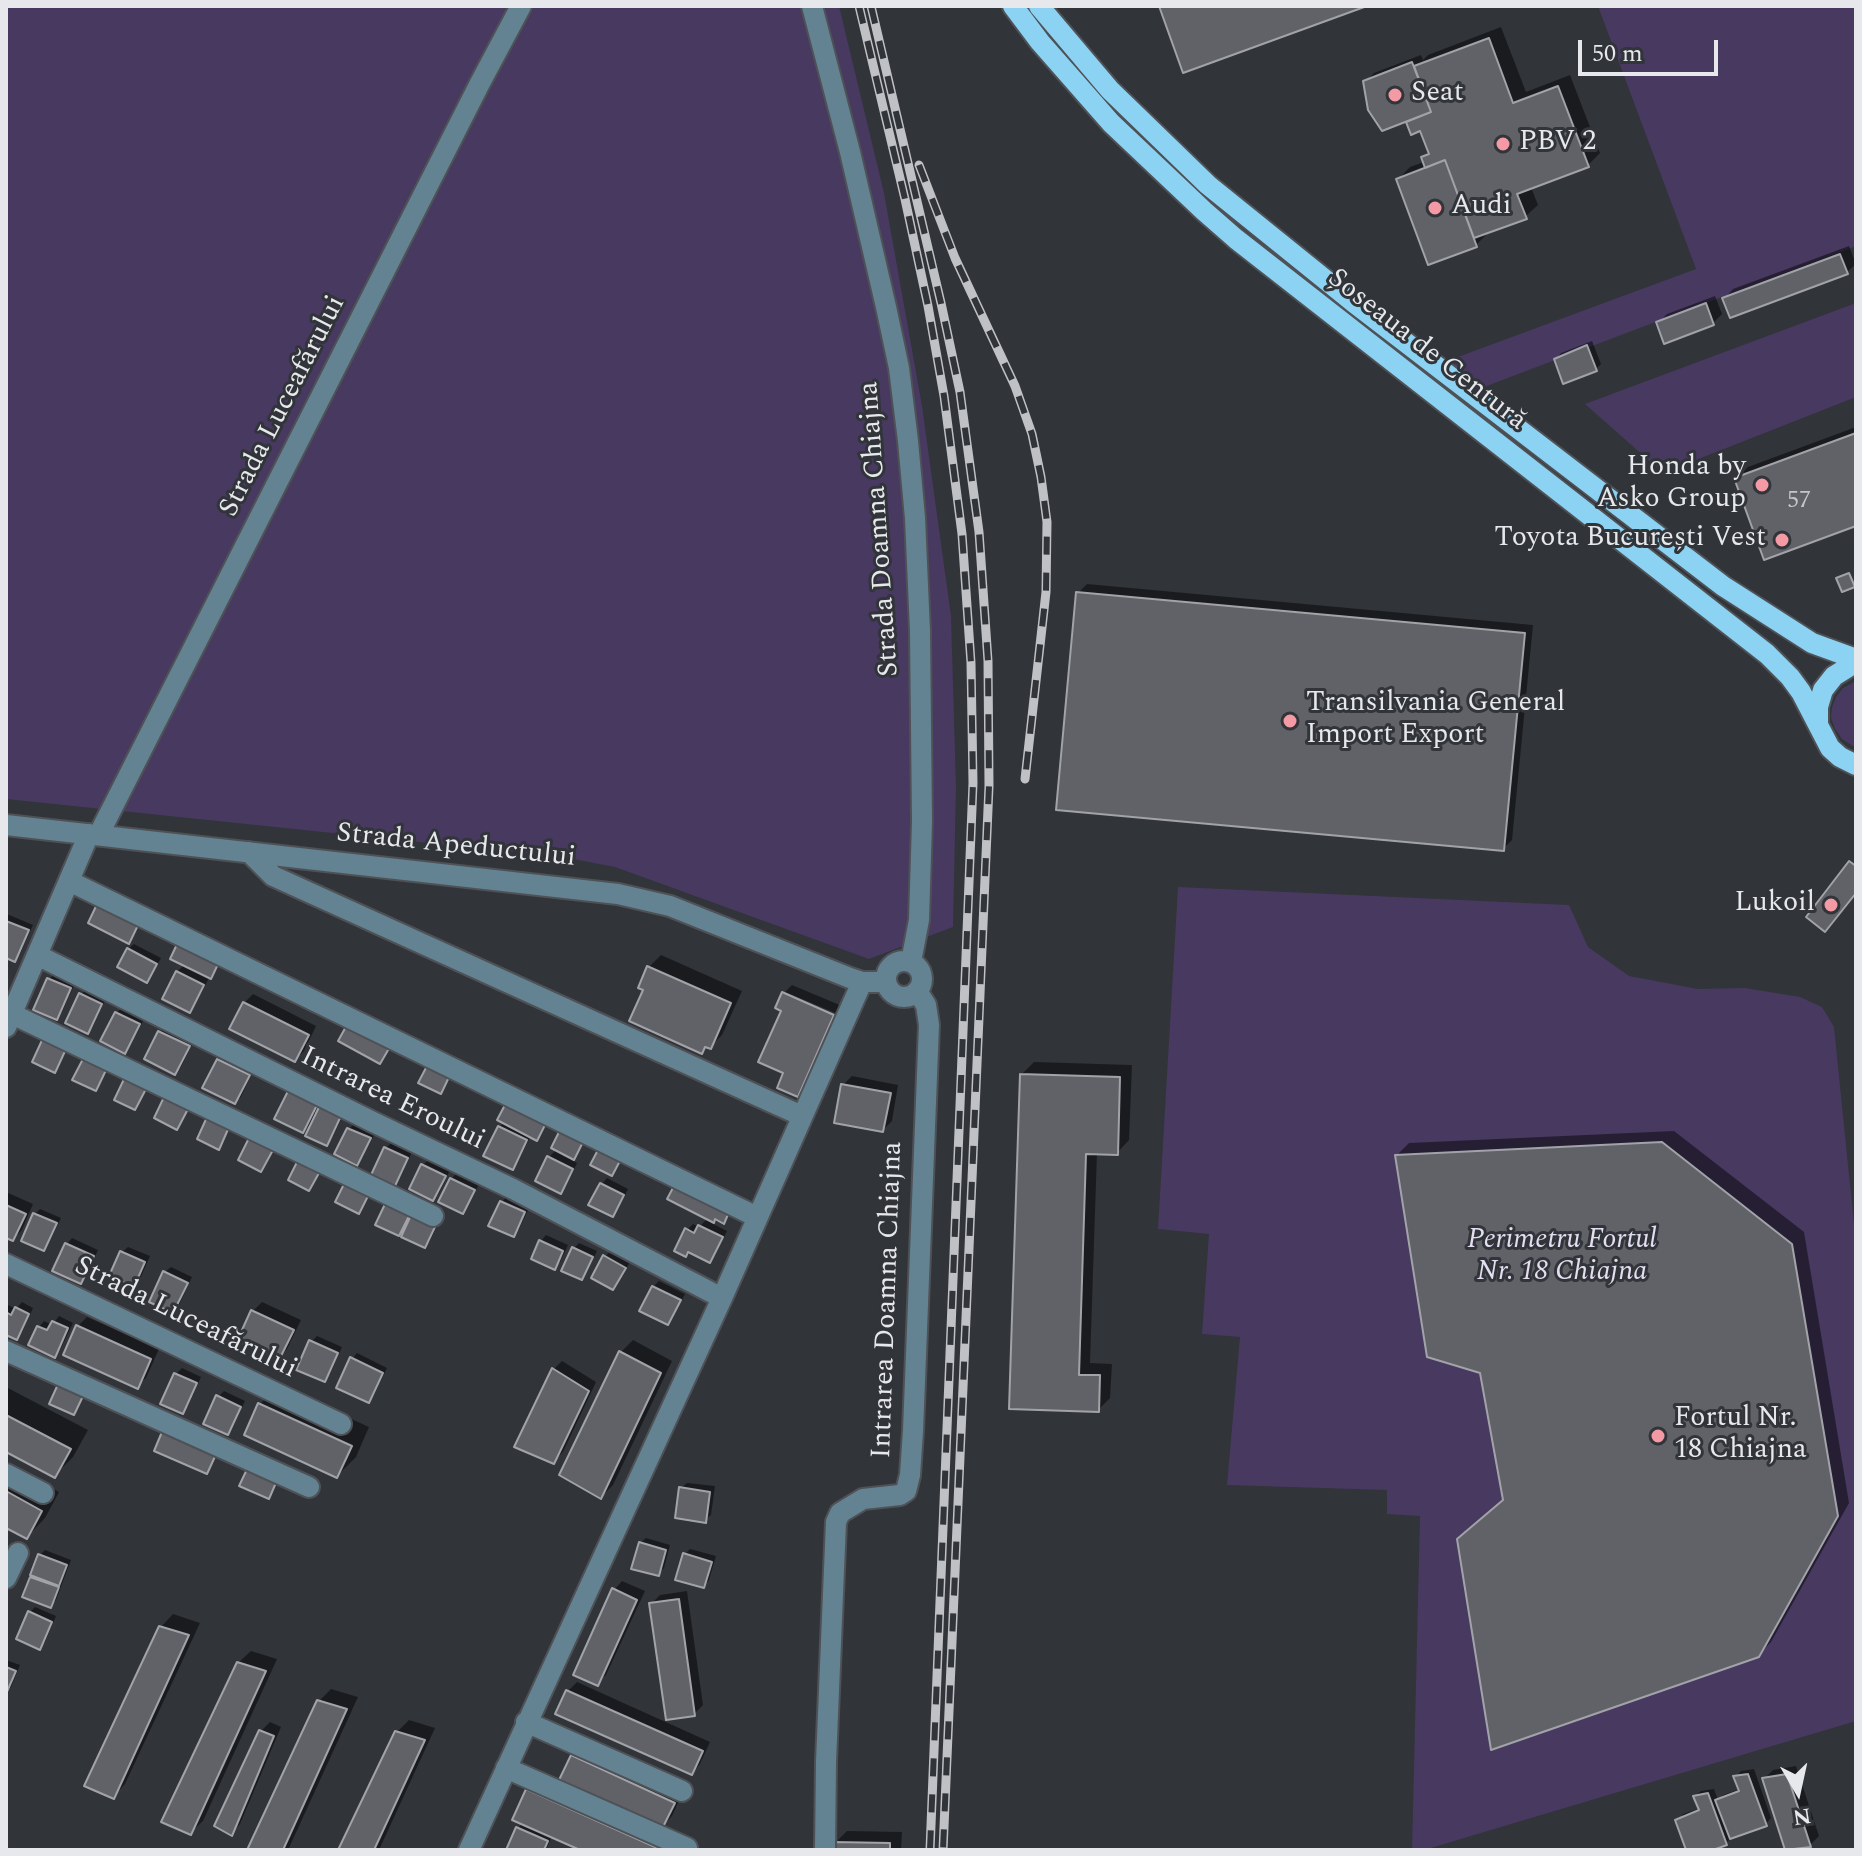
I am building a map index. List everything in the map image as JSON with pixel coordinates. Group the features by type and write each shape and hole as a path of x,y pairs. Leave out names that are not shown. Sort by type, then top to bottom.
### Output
{"main road":[{"name":"Șoseaua de Centură","path":"1013,6 1040,42 1111,123 1204,211 1767,654 1801,692 1830,748 1856,765"},
{"name":"Șoseaua de Centură","path":"1039,6 1110,90 1208,185 1353,302 1723,586 1812,643 1856,659"},
{"path":"1818,724 1818,707 1823,690 1834,676 1856,665"}],"street":[{"name":"Strada Luceafărului","path":"9,1021 13,988 37,955 69,881 521,6"},
{"name":"Strada Doamna Chiajna","path":"812,6 886,307 899,368 908,441 920,631 922,822 919,920 911,962"},
{"name":"Strada Apeductului","path":"6,825 647,899 862,982 885,982"},
{"path":"249,852 273,876 802,1116"},
{"path":"69,881 757,1217"},
{"name":"Intrarea Eroului","path":"37,955 513,1189 722,1298"},
{"path":"900,961 911,962 922,975 920,987 907,997 895,995 885,982 887,971 900,961"},
{"path":"469,1850 722,1298 862,982"},
{"name":"Intrarea Doamna Chiajna","path":"825,1850 836,1522 848,1506 863,1499 900,1495 906,1491 910,1475 929,1025 926,1005 917,991"},
{"path":"9,1021 433,1216"},
{"name":"Strada Luceafărului","path":"6,1264 341,1424"},
{"path":"6,1351 309,1487"},
{"path":"6,1474 43,1493"},
{"path":"6,1578 18,1553"},
{"path":"526,1722 682,1791"},
{"path":"506,1768 687,1848"}],"green space":[{"path":"6,6 839,6 884,193 922,406 951,616 956,787 953,927 869,959 615,867 563,857 6,799"},
{"path":"1598,6 1856,6 1856,246 1484,387 1447,361 1696,269"},
{"path":"1856,303 1856,397 1663,473 1585,404"},
{"path":"1856,681 1856,748 1842,739 1831,718 1836,697 1843,688"},
{"name":"Perimetru Fortul Nr. 18 Chiajna","path":"1178,887 1569,905 1588,947 1629,976 1698,989 1745,988 1800,997 1822,1007 1834,1027 1856,1244 1856,1721 1424,1850 1412,1850 1420,1516 1387,1514 1387,1490 1227,1485 1240,1337 1202,1334 1209,1234 1158,1229"}],"building":[{"path":"1159,6 1367,6 1183,73"},
{"name":"PBV 2","path":"1489,38 1513,103 1558,86 1589,167 1517,194 1527,219 1474,238 1445,160 1425,168 1421,157 1429,154 1420,131 1411,135 1406,122 1431,112 1414,66"},
{"name":"Seat","path":"1412,62 1431,112 1382,131 1368,110 1363,81"},
{"name":"Audi","path":"1445,160 1477,247 1428,265 1396,179"},
{"path":"1840,254 1848,274 1730,318 1722,298"},
{"path":"1706,303 1714,325 1664,344 1656,322"},
{"path":"1587,345 1597,371 1563,384 1554,359"},
{"path":"1856,433 1856,526 1764,560 1734,478"},
{"path":"1849,573 1855,587 1842,592 1836,578"},
{"name":"Transilvania General Import Export","path":"1076,592 1525,633 1504,851 1056,810"},
{"name":"Lukoil","path":"1849,861 1856,866 1856,893 1825,932 1806,917"},
{"path":"99,900 140,921 129,944 88,923"},
{"path":"6,921 29,930 15,962 6,958"},
{"path":"179,940 220,960 211,979 170,959"},
{"path":"127,948 157,964 147,983 117,967"},
{"path":"647,966 731,1003 711,1049 705,1047 702,1054 629,1021 643,990 638,988"},
{"path":"176,971 204,985 190,1013 162,999"},
{"path":"47,978 71,988 57,1020 33,1010"},
{"path":"782,992 834,1015 798,1097 777,1088 783,1073 758,1062 781,1011 775,1008"},
{"path":"79,993 102,1004 88,1034 65,1023"},
{"path":"243,1002 309,1035 295,1062 229,1029"},
{"path":"115,1012 140,1024 125,1054 100,1041"},
{"path":"348,1023 391,1045 380,1064 338,1041"},
{"path":"158,1031 190,1046 175,1075 144,1059"},
{"path":"43,1038 66,1049 55,1073 32,1062"},
{"path":"84,1057 107,1068 96,1091 72,1080"},
{"path":"217,1059 250,1075 235,1104 202,1088"},
{"path":"428,1064 450,1075 441,1094 418,1083"},
{"path":"1020,1074 1120,1077 1118,1155 1086,1154 1079,1375 1100,1375 1099,1412 1009,1409"},
{"path":"125,1077 147,1087 135,1110 114,1100"},
{"path":"841,1084 891,1093 883,1132 834,1123"},
{"path":"288,1091 317,1105 303,1133 274,1119"},
{"path":"164,1097 188,1109 177,1130 154,1118"},
{"path":"507,1101 547,1121 537,1141 497,1120"},
{"path":"320,1105 341,1116 327,1146 305,1136"},
{"path":"207,1117 229,1127 219,1150 197,1139"},
{"path":"498,1126 527,1140 513,1170 483,1156"},
{"path":"347,1128 371,1138 357,1166 334,1154"},
{"path":"561,1128 584,1140 574,1160 551,1148"},
{"path":"249,1138 273,1150 261,1172 238,1160"},
{"name":"Fortul Nr. 18 Chiajna","path":"1662,1142 1792,1244 1838,1516 1759,1657 1491,1750 1457,1539 1503,1500 1480,1373 1427,1357 1395,1155"},
{"path":"600,1146 622,1157 612,1176 590,1165"},
{"path":"384,1147 408,1158 395,1186 371,1175"},
{"path":"547,1156 573,1169 561,1194 535,1181"},
{"path":"297,1162 319,1173 309,1191 288,1180"},
{"path":"421,1164 446,1176 433,1201 409,1189"},
{"path":"450,1178 475,1190 463,1214 438,1202"},
{"path":"600,1183 624,1195 613,1217 588,1205"},
{"path":"344,1184 368,1196 359,1214 335,1202"},
{"path":"675,1184 729,1212 724,1224 715,1219 714,1223 667,1199"},
{"path":"500,1201 525,1212 514,1237 488,1226"},
{"path":"385,1204 411,1212 399,1236 375,1225"},
{"path":"6,1205 26,1214 13,1241 6,1238"},
{"path":"33,1213 57,1223 44,1251 21,1241"},
{"path":"412,1213 433,1222 431,1226 435,1227 425,1248 401,1237"},
{"path":"698,1225 723,1237 710,1263 688,1252 686,1257 674,1251 685,1228 694,1233"},
{"path":"539,1240 563,1251 555,1270 531,1259"},
{"path":"65,1243 94,1256 81,1284 52,1271"},
{"path":"572,1247 593,1257 582,1280 561,1271"},
{"path":"120,1251 145,1262 134,1287 109,1276"},
{"path":"603,1255 626,1268 613,1290 591,1278"},
{"path":"163,1271 188,1283 173,1313 149,1302"},
{"path":"652,1286 681,1300 668,1325 639,1311"},
{"path":"15,1307 29,1314 17,1340 6,1335 6,1312 11,1315"},
{"path":"251,1310 294,1330 279,1360 237,1341"},
{"path":"52,1321 68,1328 55,1358 28,1345 37,1326 47,1330"},
{"path":"76,1325 151,1359 138,1389 63,1355"},
{"path":"309,1340 338,1353 325,1382 296,1370"},
{"path":"619,1351 661,1373 601,1499 559,1475"},
{"path":"350,1357 383,1373 369,1403 336,1388"},
{"path":"552,1368 589,1391 554,1464 514,1447"},
{"path":"174,1373 197,1383 183,1414 160,1404"},
{"path":"59,1382 84,1394 74,1415 49,1404"},
{"path":"216,1395 241,1407 228,1435 203,1424"},
{"path":"258,1403 352,1446 337,1478 244,1435"},
{"path":"6,1415 71,1449 55,1478 6,1452"},
{"path":"164,1427 218,1450 207,1474 154,1451"},
{"path":"249,1465 278,1478 269,1499 239,1486"},
{"path":"679,1487 710,1492 706,1523 675,1518"},
{"path":"6,1491 42,1511 27,1539 6,1528"},
{"path":"639,1542 666,1550 659,1576 631,1569"},
{"path":"683,1553 712,1562 704,1588 675,1580"},
{"path":"38,1554 67,1565 59,1586 30,1575"},
{"path":"30,1577 59,1587 51,1608 22,1597"},
{"path":"612,1588 637,1600 598,1686 573,1675"},
{"path":"679,1599 695,1716 666,1720 649,1603"},
{"path":"28,1611 52,1622 40,1650 16,1639"},
{"path":"159,1626 189,1635 114,1799 84,1786"},
{"path":"237,1662 266,1671 191,1835 161,1822"},
{"path":"6,1667 16,1671 6,1694"},
{"path":"566,1690 703,1751 692,1775 555,1714"},
{"path":"317,1700 347,1709 283,1850 247,1850"},
{"path":"259,1730 274,1736 232,1836 214,1826"},
{"path":"395,1731 425,1740 374,1850 338,1850"},
{"path":"571,1755 675,1803 663,1827 559,1780"},
{"path":"1748,1774 1767,1826 1730,1839 1715,1800 1739,1791 1733,1776"},
{"path":"1787,1774 1811,1847 1785,1850 1762,1778"},
{"path":"526,1789 662,1850 580,1850 512,1820"},
{"path":"1708,1793 1727,1845 1713,1850 1686,1850 1675,1820 1699,1810 1693,1796"},
{"path":"516,1827 548,1841 544,1850 506,1850"},
{"path":"833,1842 890,1843 890,1850 833,1850"}],"railway":[{"path":"859,6 905,199 944,396 962,534 971,663 973,783 930,1850"},
{"path":"871,6 960,392 979,532 988,661 989,786 943,1850"},
{"path":"919,165 955,258 1015,386 1032,434 1041,477 1047,522 1046,592 1025,779"}],"place":[{"name":"Seat","path":"1395,95"},
{"name":"PBV 2","path":"1503,144"},
{"name":"Audi","path":"1435,208"},
{"name":"Honda by Asko Group","path":"1762,485"},
{"name":"Toyota București Vest","path":"1782,540"},
{"name":"Transilvania General Import Export","path":"1290,721"},
{"name":"Lukoil","path":"1831,905"},
{"name":"Fortul Nr. 18 Chiajna","path":"1658,1436"}]}
